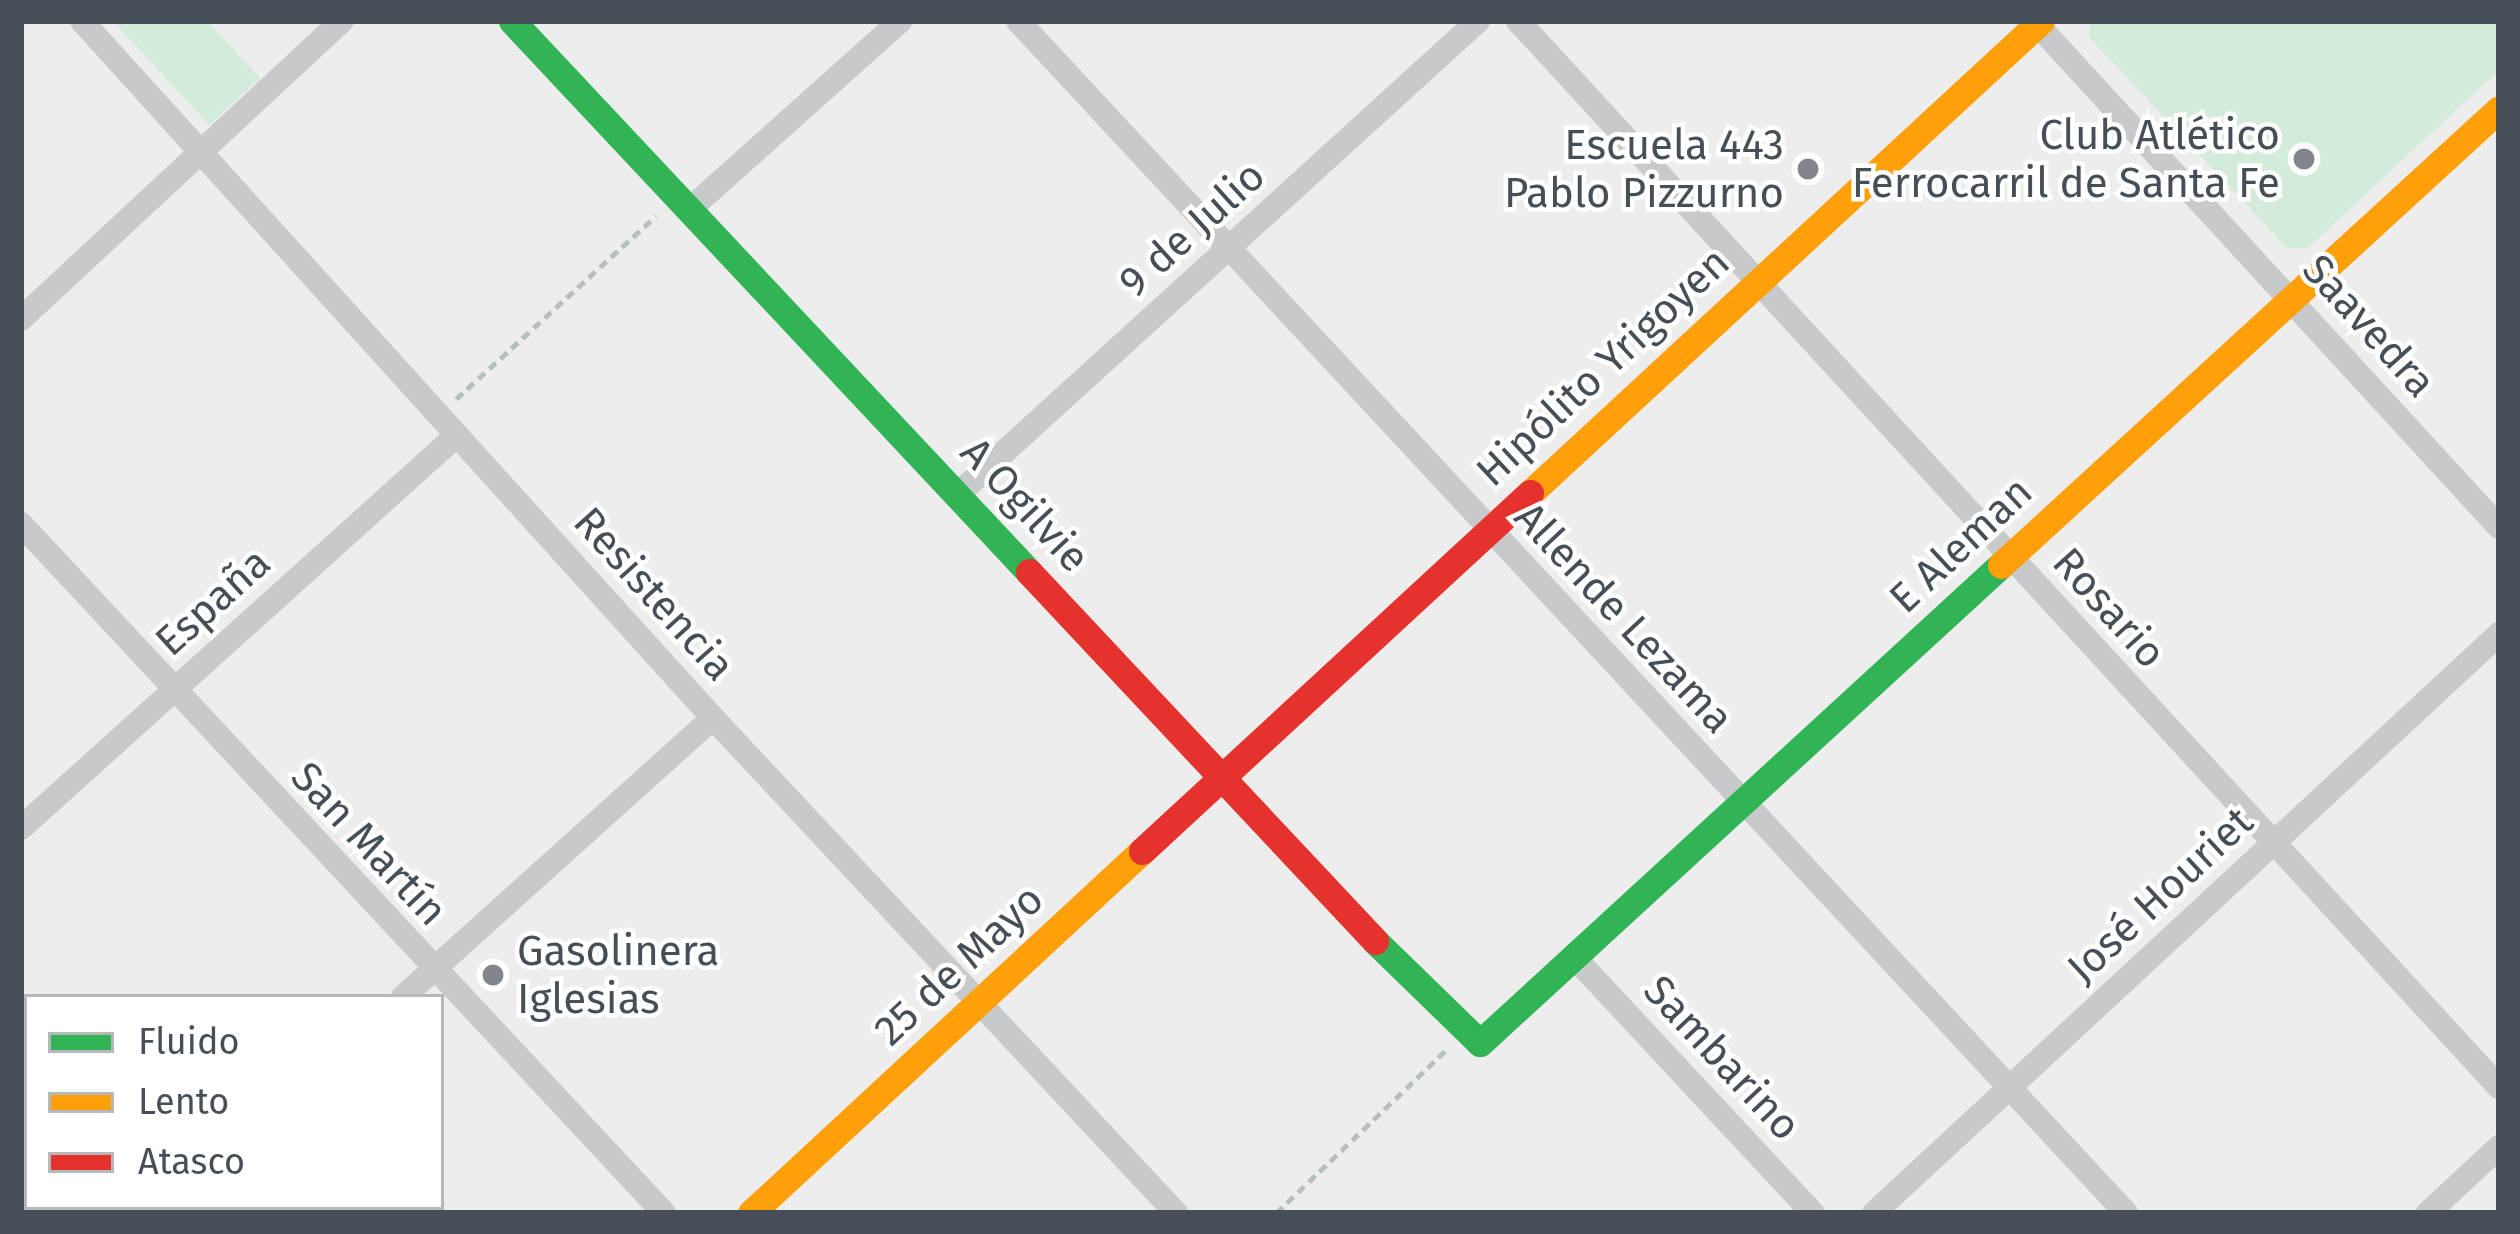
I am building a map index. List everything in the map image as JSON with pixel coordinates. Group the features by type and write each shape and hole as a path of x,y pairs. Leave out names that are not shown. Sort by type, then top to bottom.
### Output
{"street":[{"name":"Resistencia","path":"82,21 713,718 1177,1213"},
{"path":"21,319 342,21"},
{"name":"A Ogilvie","path":"512,21 1473,1037"},
{"path":"684,203 900,21"},
{"name":"Allende Lezama","path":"1018,21 2126,1213"},
{"name":"9 de Julio","path":"958,494 1478,21"},
{"name":"Rosario","path":"1518,21 2499,1088"},
{"name":"Hipólito Yrigoyen","path":"1221,774 2037,22"},
{"name":"Saavedra","path":"2037,22 2499,527"},
{"name":"E Aleman","path":"1473,1037 1574,957 2499,109"},
{"name":"España","path":"21,828 457,435"},
{"name":"San Martín","path":"21,524 432,971 664,1213"},
{"name":"José Houriet","path":"1874,1213 2499,634"},
{"path":"406,994 713,718"},
{"name":"25 de Mayo","path":"751,1213 979,1005 1221,774"},
{"name":"Sambarino","path":"1574,957 1813,1213"},
{"path":"2428,1213 2499,1147"}],"path":[{"path":"439,415 684,203"},
{"path":"1276,1213 1473,1037"}],"green space":[{"path":"113,21 207,21 260,78 209,125"},
{"name":"Club Atlético Ferrocarril de Santa Fe","path":"2090,21 2499,21 2499,70 2308,248 2287,248 2089,37"}],"traffic: fast":[{"path":"512,21 1029,572"},
{"path":"1375,941 1480,1043 2001,565"}],"traffic: slow":[{"path":"1530,493 2041,21"},
{"path":"2001,565 2499,109"},
{"path":"751,1213 1142,851"}],"traffic: jam":[{"path":"1142,851 1530,493"},
{"path":"1029,572 1375,941"}],"place":[{"name":"Club Atlético Ferrocarril de Santa Fe","path":"2304,159"},
{"name":"Escuela 443 Pablo Pizzurno","path":"1808,169"},
{"name":"Gasolinera Iglesias","path":"493,975"}]}
